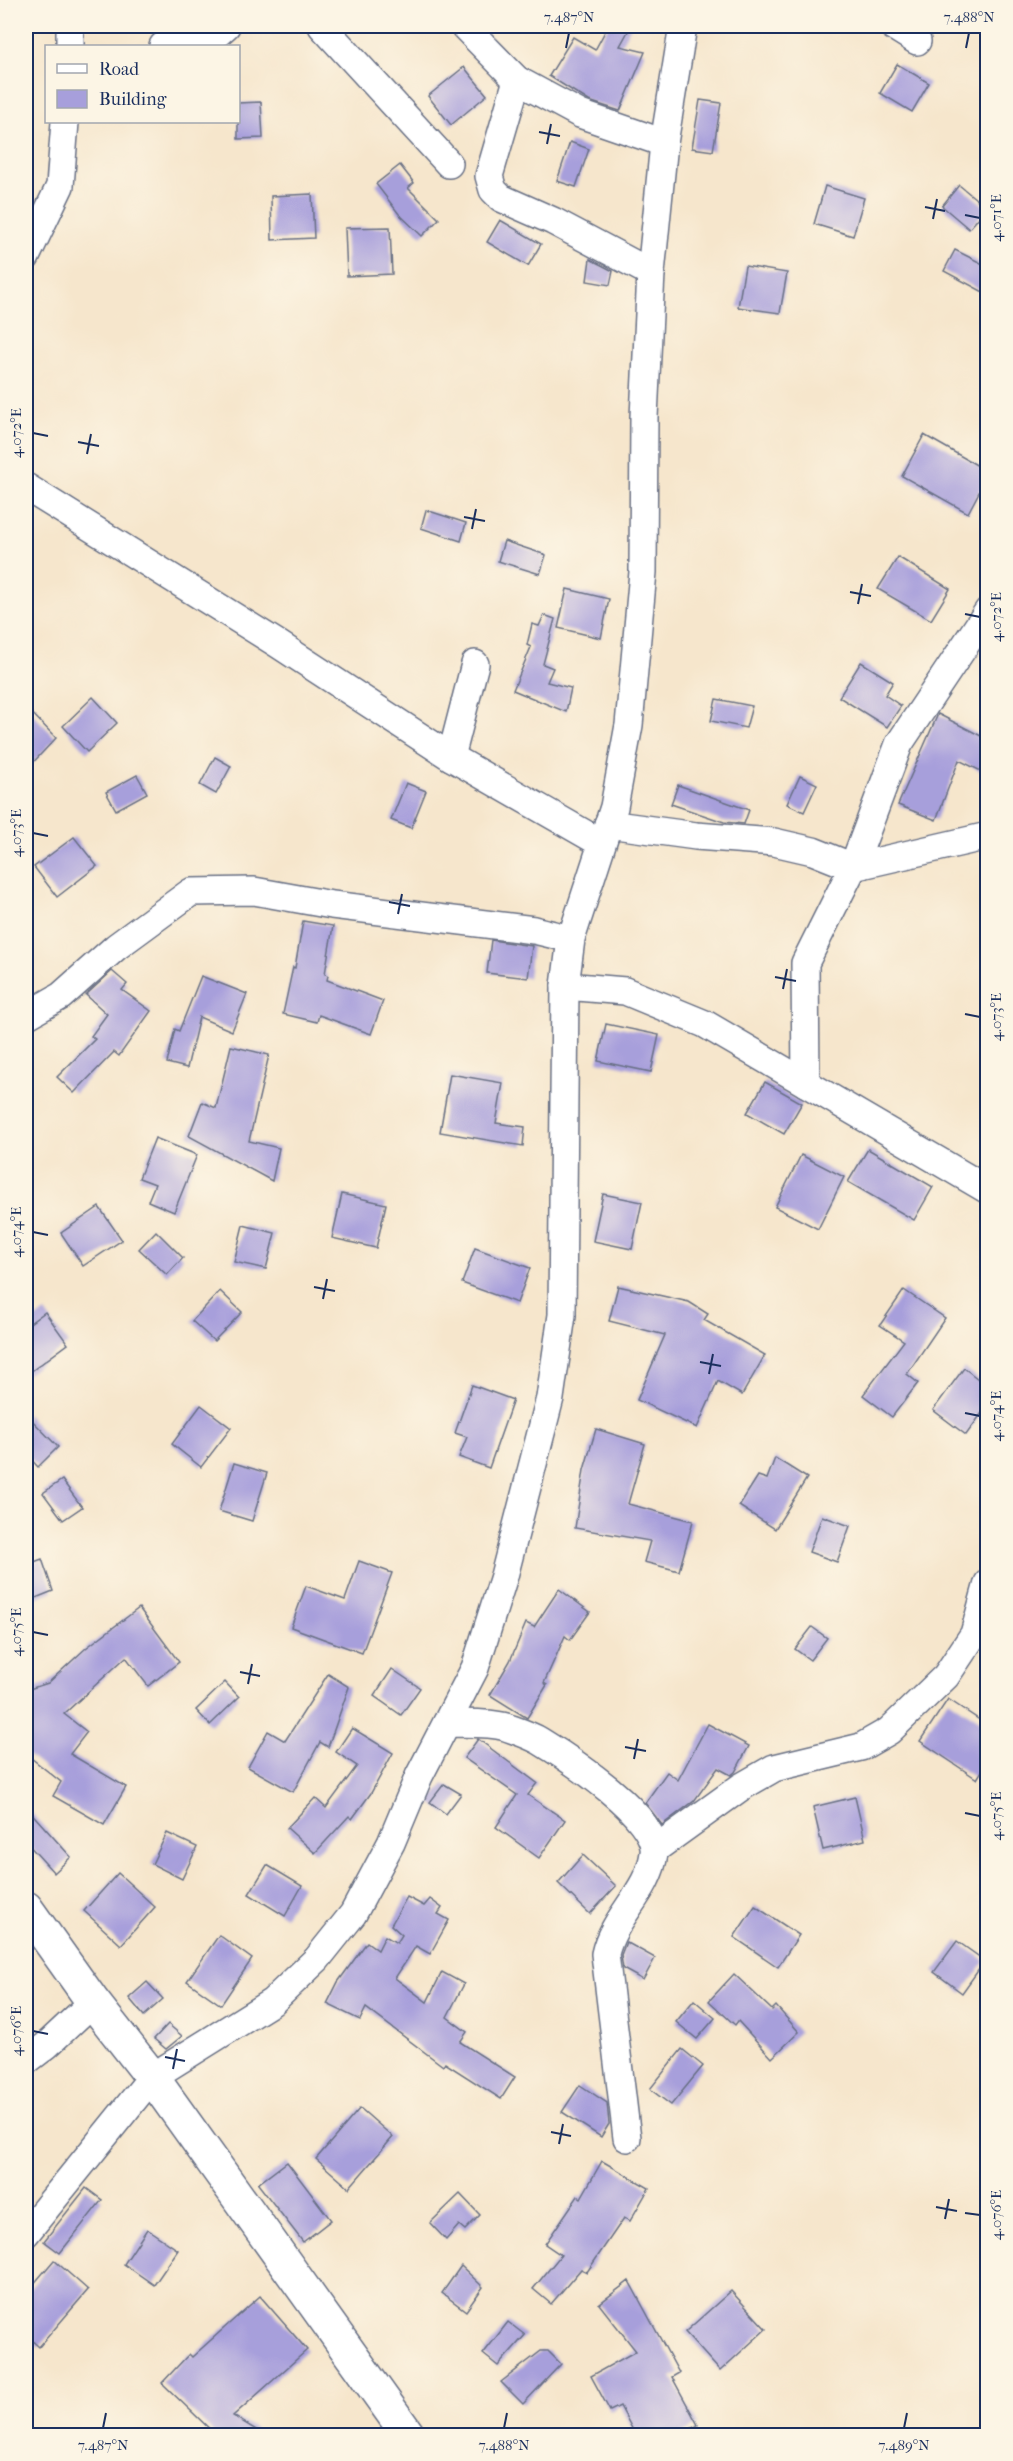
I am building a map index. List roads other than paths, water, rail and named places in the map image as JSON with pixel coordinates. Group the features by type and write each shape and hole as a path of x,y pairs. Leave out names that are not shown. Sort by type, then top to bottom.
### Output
{"street":[{"path":"172,45 209,41 226,26"},
{"path":"322,26 449,164"},
{"path":"464,26 517,80 580,114 664,143"},
{"path":"26,2233 153,2077 272,2002 317,1959 353,1914 391,1843 419,1776 475,1668 504,1576 550,1398 562,1315 565,986 571,939 604,834 629,725 643,572 644,417 651,273 664,143 683,26"},
{"path":"893,26 917,41"},
{"path":"517,80 489,176 493,190 501,198 553,221 651,273"},
{"path":"26,257 60,186 65,123"},
{"path":"26,487 278,644 451,757 604,834 696,836 774,842 813,851 853,867 987,836"},
{"path":"806,1083 805,963 853,867 899,744 987,611"},
{"path":"451,757 475,664"},
{"path":"26,1016 61,996 116,947 191,892 254,891 332,905 534,930 571,939"},
{"path":"565,986 625,991 705,1024 987,1190"},
{"path":"655,1849 741,1787 774,1768 861,1747 889,1731 946,1676 974,1635 987,1583"},
{"path":"447,1723 503,1726 538,1740 596,1780 633,1812 649,1831 655,1849 651,1870 639,1893 609,1936 605,1954 627,2138"},
{"path":"26,1908 93,2002 153,2077 409,2436"},
{"path":"26,2061 36,2045 93,2002"}]}
